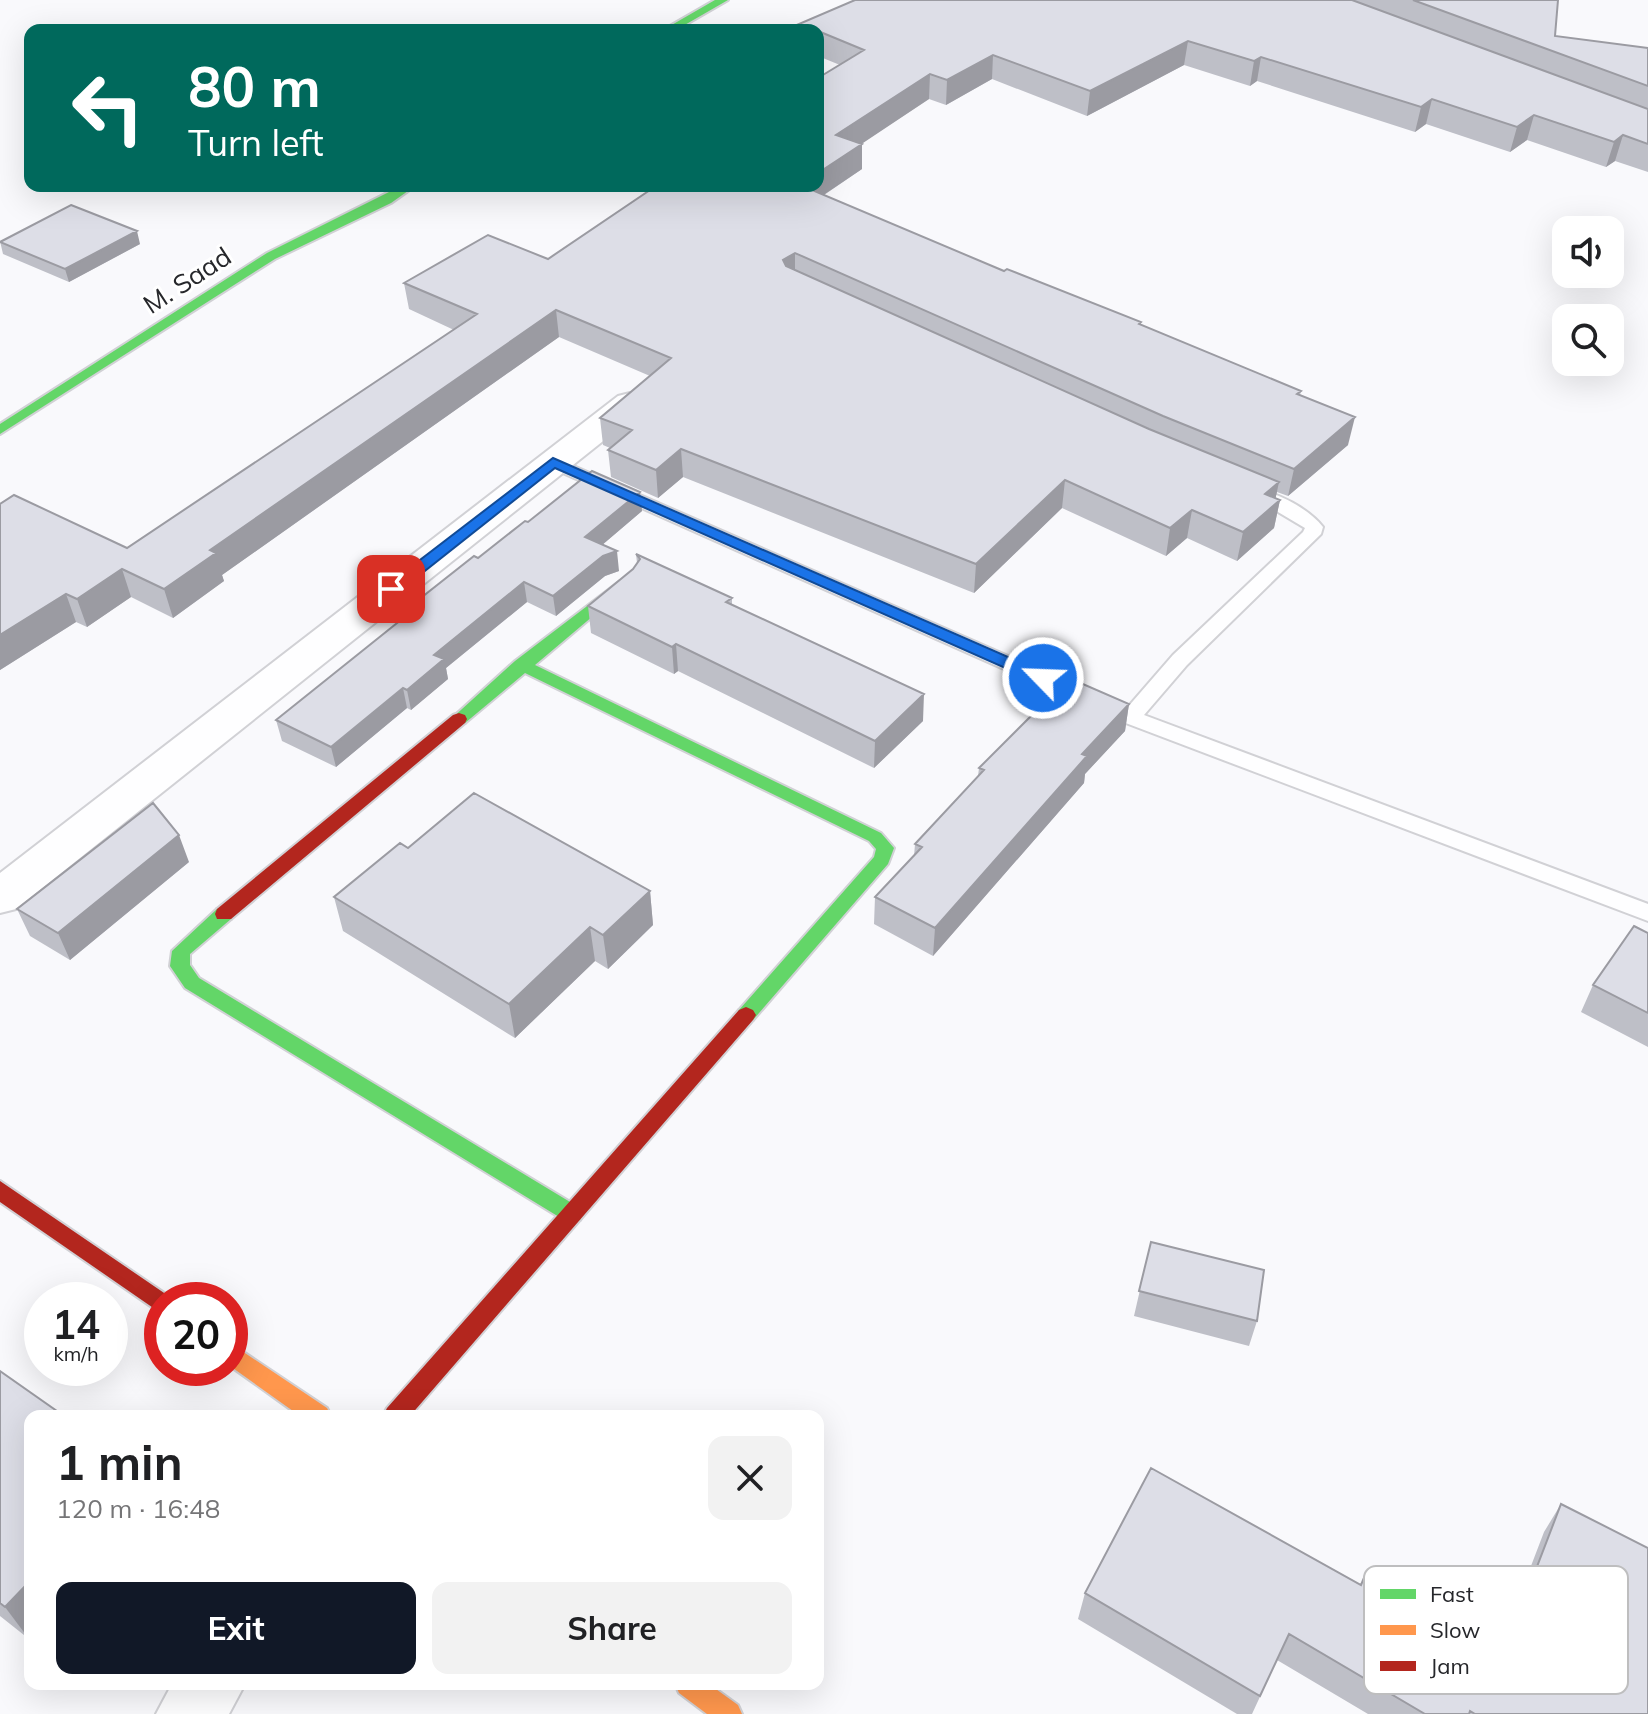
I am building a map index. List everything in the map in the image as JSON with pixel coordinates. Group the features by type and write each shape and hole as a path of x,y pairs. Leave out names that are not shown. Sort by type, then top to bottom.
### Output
{"street":[{"path":"679,24 723,0"},
{"name":"M. Saad","path":"0,430 271,256 400,192"},
{"path":"0,897 630,403"},
{"path":"572,1214 192,983 180,966 181,951 521,665 620,586"},
{"path":"400,1410 882,859 885,848 875,837 521,665"},
{"path":"0,1190 144,1291"},
{"path":"248,1366 311,1410"},
{"path":"188,1714 209,1690"},
{"path":"696,1690 729,1714"}],"lane":[{"path":"553,462 1130,717 1648,913"},
{"path":"1130,717 1180,660 1312,534 1314,527 1290,507 1235,484"}],"building":[{"path":"855,0 1352,0 1648,109 1648,144 1623,135 1614,142 1534,115 1517,127 1432,99 1421,107 1261,57 1254,61 1188,41 1090,91 993,55 947,80 930,74 836,135 862,144 824,169 824,74 864,50 824,33 824,24 799,24"},
{"path":"1413,0 1558,0 1555,36 1648,48 1648,86"},
{"path":"647,192 817,192 1004,271 1007,269 1141,322 1139,324 1301,391 1297,394 1355,417 1294,469 1163,416 795,253 783,260 786,266 1149,429 1279,482 1265,494 1280,500 1243,532 1192,510 1170,528 1065,480 976,564 681,449 656,470 608,450 632,430 600,418 671,358 556,310 210,550 216,553 164,589 122,569 77,599 66,594 0,635 0,504 14,495 127,548 477,314 404,283 488,235 548,259"},
{"path":"71,205 137,231 65,269 0,242"},
{"path":"592,471 640,492 585,537 617,551 603,556 553,596 524,582 434,655 444,659 331,747 276,720 422,603 417,601 474,556 478,558 525,521 528,522"},
{"path":"636,554 732,598 726,602 924,694 875,741 676,644 672,647 588,606 633,569 640,559"},
{"path":"1069,678 1129,704 1082,754 1087,756 935,928 875,897 922,847 915,844 984,770 979,768"},
{"path":"474,793 650,891 603,935 590,927 509,1004 334,897 400,843 408,848"},
{"path":"153,803 179,835 58,933 17,909"},
{"path":"1634,926 1648,933 1648,1013 1593,985"},
{"path":"1151,1242 1264,1270 1257,1321 1139,1291"},
{"path":"0,1371 55,1410 24,1410 24,1587 5,1607 0,1603"},
{"path":"1151,1468 1361,1585 1364,1578 1364,1678 1289,1634 1260,1696 1085,1593"},
{"path":"1561,1504 1648,1548 1648,1714 1475,1714 1470,1711 1469,1714 1425,1714 1391,1694 1628,1694 1628,1566 1537,1566"}],"traffic: fast":[{"path":"679,24 723,0"},
{"path":"0,430 271,256 400,192"},
{"path":"459,719 620,586"},
{"path":"521,665 875,837 885,848 882,859 746,1015"},
{"path":"224,914 181,951 180,966 192,983 572,1214"}],"traffic: slow":[{"path":"248,1366 311,1410"},
{"path":"696,1690 729,1714"}],"traffic: jam":[{"path":"224,914 459,719"},
{"path":"400,1410 746,1015"},
{"path":"0,1190 144,1291"}],"route":[{"path":"391,589 553,462 1043,678"}]}
